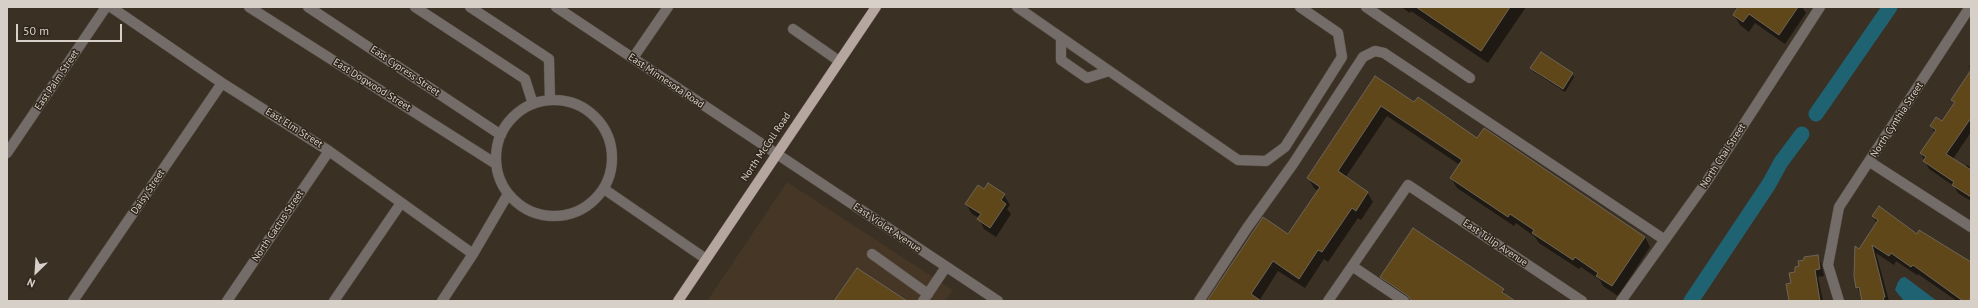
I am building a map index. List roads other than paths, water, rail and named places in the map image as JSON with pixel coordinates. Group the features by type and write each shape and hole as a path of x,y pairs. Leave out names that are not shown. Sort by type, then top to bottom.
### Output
{"main road":[{"name":"North McColl Road","path":"678,301 876,7"}],"street":[{"name":"East Palm Street","path":"7,153 106,7"},
{"name":"East Elm Street","path":"111,7 222,83 329,151 473,254"},
{"name":"East Dogwood Street","path":"249,7 496,164"},
{"name":"East Cypress Street","path":"308,7 501,135"},
{"path":"415,7 525,79 533,104"},
{"path":"470,7 549,59 550,100"},
{"name":"East Minnesota Road","path":"556,7 776,154"},
{"path":"633,58 668,7"},
{"path":"1017,7 1238,160 1266,160 1285,147 1342,57 1338,33 1300,7"},
{"path":"1366,7 1470,78"},
{"name":"North Chai Street","path":"1621,301 1707,181 1820,7"},
{"name":"North Cynthia Street","path":"1839,301 1828,266 1839,207 1969,10"},
{"path":"793,29 839,61"},
{"path":"1061,38 1061,60 1087,78 1109,71"},
{"path":"1199,301 1247,228 1293,164 1363,56 1376,51 1384,53 1665,240"},
{"name":"Daisy Street","path":"73,301 222,83"},
{"path":"550,100 568,102 585,109 599,121 608,136 612,154 611,172 604,189 592,203 576,212 557,217 539,214 522,207 508,194 500,180 496,164 496,149 501,135 509,122 520,111 533,104 550,100"},
{"name":"North Cactus Street","path":"227,301 329,151"},
{"name":"East Violet Avenue","path":"776,154 998,301"},
{"path":"1870,162 1971,227"},
{"name":"East Tulip Avenue","path":"1352,266 1408,185 1582,301"},
{"path":"604,189 706,259"},
{"path":"442,301 473,254 508,194"},
{"path":"334,301 401,202"},
{"path":"872,254 925,297 946,267"},
{"path":"1328,301 1352,266 1404,301"}],"water":[{"path":"1905,277 1937,301 1904,301 1895,290 1901,278"}],"waterway":[{"path":"1816,114 1890,7"},
{"path":"1691,301 1769,184 1781,162 1802,134"}]}
